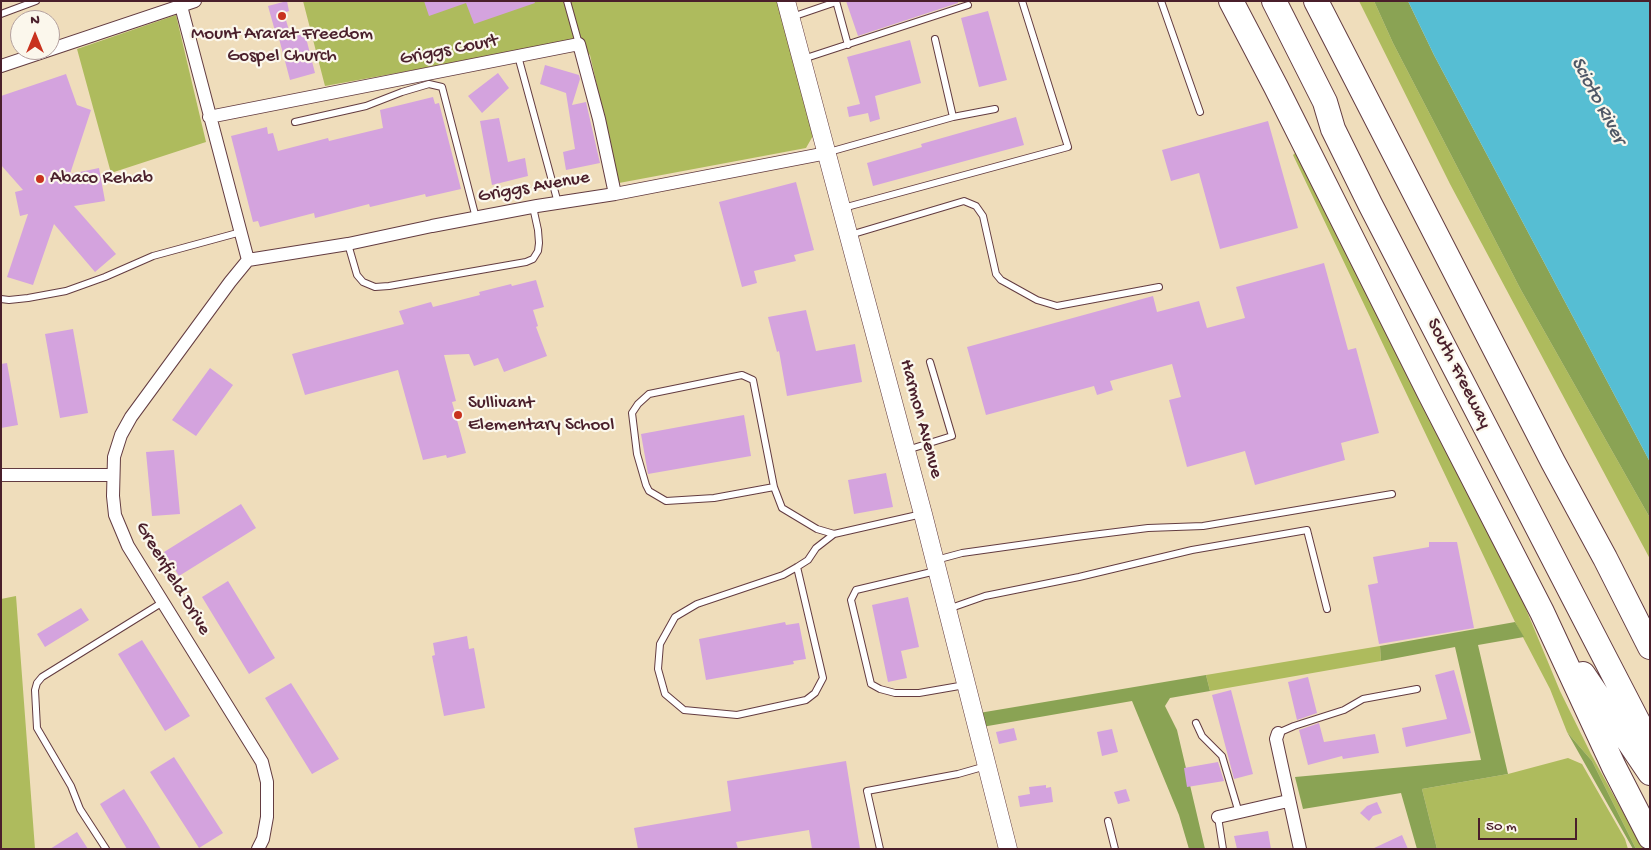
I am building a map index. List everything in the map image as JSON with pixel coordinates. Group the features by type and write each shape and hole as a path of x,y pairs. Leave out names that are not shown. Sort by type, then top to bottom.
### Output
{"highway":[{"path":"1231,1 1276,86 1434,403 1542,612 1614,767 1650,836"},
{"path":"1257,1 1313,106 1333,129"},
{"name":"South Freeway","path":"1274,1 1325,102 1333,129 1370,204 1650,745"},
{"path":"1316,1 1650,647"},
{"path":"1542,612 1650,773"}],"main road":[{"name":"Harmon Avenue","path":"788,9 923,514 1008,849"}],"street":[{"path":"1,66 195,1"},
{"path":"181,6 248,260"},
{"path":"579,44 599,119 615,194"},
{"name":"Griggs Court","path":"209,117 579,44"},
{"name":"Griggs Avenue","path":"248,260 348,244 533,207 615,194 828,153"},
{"name":"Greenfield Drive","path":"248,260 130,417 118,442 114,457 113,475 115,515 121,532 262,762 267,782 268,817 263,839 258,849"},
{"path":"1,475 113,475"},
{"path":"1278,733 1276,738 1288,801 1300,849"},
{"path":"1218,817 1288,801"}],"lane":[{"path":"1,14 36,1"},
{"path":"568,1 579,44"},
{"path":"788,9 836,1 848,45"},
{"path":"842,208 1068,147 1022,1"},
{"path":"1161,1 1200,112"},
{"path":"802,59 968,5"},
{"path":"935,39 953,118"},
{"path":"518,56 558,203"},
{"path":"295,122 366,106 429,84 442,87 476,218"},
{"path":"828,153 953,118 995,109"},
{"path":"849,235 964,201 976,206 983,216 996,274 1001,280 1037,300 1057,306 1159,288"},
{"path":"348,244 357,275 363,282 375,287 526,262 533,259 538,251 538,230 533,207"},
{"path":"1,299 28,298 66,290 105,277 153,256 241,232"},
{"path":"906,451 952,436 930,362"},
{"path":"774,488 714,498 666,501 648,491 637,454 632,413 638,404 649,394 742,375 753,380 774,488 782,508 817,529 834,534"},
{"path":"966,684 919,693 895,693 880,690 871,684 851,600 856,590 936,566 962,553 1148,528 1203,526 1392,494"},
{"path":"797,567 823,678 815,692 806,700 737,715 684,710 665,694 658,669 660,644 675,617 697,604 784,575 808,560 816,548 834,534 923,514"},
{"path":"947,610 986,596 1079,577 1192,550 1307,530 1327,609"},
{"path":"106,849 80,809 71,786 38,728 35,690 37,683 42,677 163,602"},
{"path":"1278,733 1344,710 1363,699 1417,690"},
{"path":"1196,723 1202,736 1222,756 1239,813"},
{"path":"880,849 867,791 958,774 988,766"},
{"path":"1218,817 1224,849"},
{"path":"1108,821 1115,849"}],"green space":[{"path":"303,1 780,1 814,134 806,148 619,183 590,55 575,41 325,86"},
{"path":"1359,1 1374,1 1393,43 1521,290 1650,518 1650,559 1450,184"},
{"path":"1374,1 1408,1 1434,55 1650,462 1650,518 1521,290 1393,43"},
{"path":"176,15 206,142 111,173 77,49"},
{"path":"1311,138 1467,467 1560,691 1591,754 1643,849 1636,849 1592,761 1567,732 1550,689 1515,622 1293,155"},
{"path":"16,596 35,849 1,849 1,599"},
{"path":"1515,622 1524,637 1478,645 1508,774 1422,789 1437,849 1417,849 1401,793 1303,809 1295,777 1481,760 1455,647 1381,661 1380,646"},
{"path":"1380,646 1381,661 1210,691 1206,675"},
{"path":"1206,675 1210,691 1170,698 1165,706 1177,730 1205,849 1189,849 1179,815 1132,701 982,727 979,713"},
{"path":"1567,732 1592,761 1636,849 1633,849"},
{"path":"1568,758 1582,764 1625,839 1628,849 1437,849 1422,789 1508,774"}],"water":[{"name":"Scioto River","path":"1408,1 1650,1 1650,462 1434,55"}],"building":[{"path":"287,1 289,11 284,13 290,34 304,30 315,73 290,80 277,31 275,31 268,6"},
{"path":"424,1 534,1 535,3 474,24 466,3 429,16"},
{"path":"846,1 958,1 958,3 858,36"},
{"path":"988,11 1007,80 979,87 961,18"},
{"path":"910,40 921,83 875,96 880,119 870,122 868,113 849,117 847,107 860,104 847,57"},
{"path":"545,65 579,75 580,79 572,105 586,102 600,163 566,170 563,152 575,149 566,93 540,84"},
{"path":"498,73 509,88 482,113 468,96"},
{"name":"Abaco Rehab","path":"66,74 77,105 91,110 70,174 99,168 105,201 74,206 116,254 95,272 54,224 33,285 7,277 28,214 20,216 15,192 23,190 1,165 1,96"},
{"path":"433,97 435,104 439,103 461,189 426,197 425,194 370,207 369,204 315,218 314,213 260,227 258,221 253,222 231,136 267,127 268,134 273,133 278,151 328,138 329,141 383,128 380,110"},
{"path":"1016,117 1024,145 873,186 867,163 922,147 921,144"},
{"path":"499,118 508,162 525,158 528,176 492,185 480,121"},
{"path":"1268,121 1298,228 1220,249 1199,173 1171,181 1162,150"},
{"path":"796,182 814,250 794,255 796,261 754,271 757,283 742,287 719,202"},
{"path":"1324,263 1348,350 1356,348 1379,433 1341,443 1345,460 1255,485 1245,451 1187,467 1169,400 1181,397 1172,364 1110,381 1113,390 1097,395 1094,386 986,415 967,347 1153,296 1157,312 1199,301 1207,328 1245,318 1236,287"},
{"path":"536,280 544,307 533,310 538,326 536,327 547,356 504,372 498,358 474,366 469,354 444,355 456,401 452,402 466,453 447,458 446,455 423,460 398,370 305,395 292,354 404,324 399,311 431,302 433,307 480,295 479,292"},
{"path":"806,310 816,351 855,344 862,382 787,396 779,351 777,352 768,317"},
{"path":"73,329 88,413 60,418 45,334"},
{"path":"7,363 18,425 1,428 1,364"},
{"path":"210,368 233,385 196,436 172,420"},
{"path":"744,415 751,456 648,474 641,434"},
{"path":"174,450 180,514 152,516 146,452"},
{"path":"886,473 893,507 854,514 848,480"},
{"path":"241,504 256,528 179,576 164,552"},
{"path":"1429,542 1457,542 1474,628 1379,644 1368,585 1378,583 1373,557 1429,547"},
{"path":"228,581 275,658 249,674 202,597"},
{"path":"908,597 919,647 901,651 907,678 888,682 872,605"},
{"path":"81,608 89,620 45,647 37,634"},
{"path":"785,622 786,625 799,623 806,659 793,661 794,664 706,680 699,639"},
{"path":"467,636 469,649 474,648 485,708 444,716 432,656 435,655 433,643"},
{"path":"142,640 190,716 165,731 118,654"},
{"path":"1454,670 1471,733 1406,747 1402,728 1447,719 1435,675"},
{"path":"1308,677 1317,713 1297,720 1288,682"},
{"path":"291,683 339,759 312,774 265,698"},
{"path":"1231,690 1253,774 1234,779 1212,695"},
{"path":"1319,723 1324,742 1375,734 1379,753 1343,759 1342,756 1308,765 1299,730"},
{"path":"1014,728 1017,740 999,744 996,732"},
{"path":"1112,729 1118,752 1102,756 1097,732"},
{"path":"174,757 223,833 199,848 150,772"},
{"path":"846,761 860,849 812,849 809,830 736,842 738,849 638,849 634,828 731,811 727,781"},
{"path":"1218,762 1224,781 1187,787 1184,768"},
{"path":"1046,785 1046,788 1051,787 1053,802 1020,807 1018,796 1030,794 1029,787"},
{"path":"124,789 161,849 127,849 100,804"},
{"path":"1126,789 1130,801 1118,804 1114,792"},
{"path":"1377,802 1382,813 1373,816 1369,821 1360,813 1367,806"},
{"path":"1268,831 1271,849 1237,849 1234,836"},
{"path":"77,832 88,849 50,849"},
{"path":"1402,835 1408,849 1372,849"}],"place":[{"name":"Mount Ararat Freedom Gospel Church","path":"282,16"},
{"name":"Abaco Rehab","path":"40,179"},
{"name":"Sullivant Elementary School","path":"458,415"}]}
